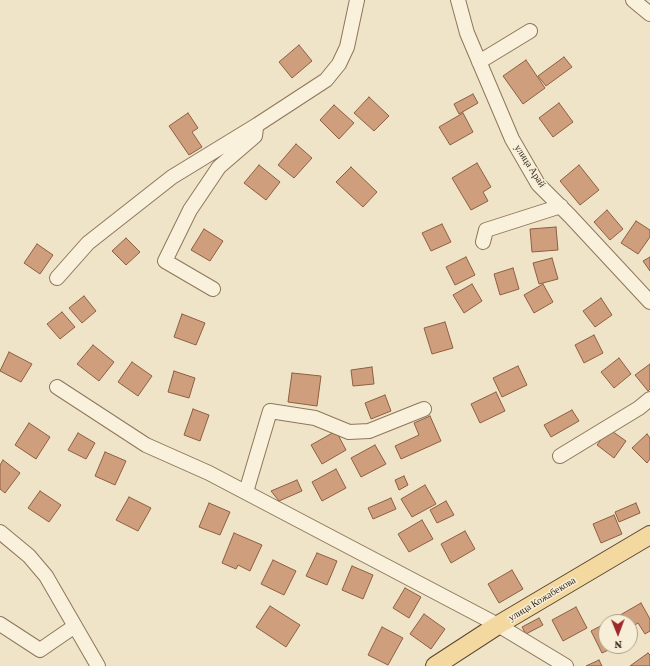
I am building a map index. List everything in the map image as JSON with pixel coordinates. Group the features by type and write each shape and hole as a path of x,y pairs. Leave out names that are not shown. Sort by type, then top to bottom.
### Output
{"main road":[{"name":"улица Кожабекова","path":"435,666 498,625 650,535"}],"street":[{"path":"57,278 88,243 172,177 257,125 326,80 339,64 347,47 356,0"},
{"name":"улица Арай","path":"458,0 467,33 512,139 538,184 650,302"},
{"path":"633,0 650,14"},
{"path":"480,62 530,31"},
{"path":"213,289 165,261 190,210 219,167 255,136 257,125"},
{"path":"483,242 486,230 560,206"},
{"path":"57,387 146,445 209,473 246,492 498,625 566,666"},
{"path":"560,456 639,408 650,399"},
{"path":"246,492 270,411 315,418 350,432 369,431 424,409"},
{"path":"0,532 29,556 46,576 98,666"},
{"path":"0,624 40,650 75,626"}],"building":[{"path":"299,45 312,61 292,78 279,62"},
{"path":"564,57 572,67 546,86 538,76"},
{"path":"526,60 545,88 523,104 503,76"},
{"path":"473,94 478,103 459,114 454,104"},
{"path":"369,97 389,116 374,131 354,113"},
{"path":"559,103 573,122 553,137 539,118"},
{"path":"334,105 354,123 339,139 320,120"},
{"path":"188,113 198,128 192,132 202,147 189,155 169,126"},
{"path":"463,113 473,132 450,145 439,127"},
{"path":"296,144 312,158 294,178 278,165"},
{"path":"477,163 491,187 483,192 488,201 471,210 452,178"},
{"path":"259,165 280,182 266,200 244,183"},
{"path":"579,165 599,190 580,205 560,181"},
{"path":"351,167 377,192 363,207 336,182"},
{"path":"607,210 623,229 610,240 594,222"},
{"path":"636,221 650,230 650,237 638,254 621,243"},
{"path":"442,224 451,242 431,251 422,233"},
{"path":"556,227 558,250 532,252 530,229"},
{"path":"204,229 223,241 210,261 191,250"},
{"path":"126,238 140,252 126,265 112,251"},
{"path":"37,244 53,255 40,274 24,263"},
{"path":"466,257 475,275 455,285 446,267"},
{"path":"650,257 650,271 643,261"},
{"path":"552,258 558,279 539,284 533,263"},
{"path":"513,268 519,289 500,295 494,274"},
{"path":"472,284 482,301 464,313 453,295"},
{"path":"543,284 553,302 534,313 524,295"},
{"path":"84,296 96,311 82,323 69,308"},
{"path":"601,298 612,315 595,327 583,311"},
{"path":"62,312 75,327 60,339 47,324"},
{"path":"182,314 205,323 196,345 174,337"},
{"path":"445,322 453,348 432,354 424,328"},
{"path":"594,335 603,353 584,363 575,345"},
{"path":"93,345 114,362 99,381 77,364"},
{"path":"9,352 32,364 21,382 0,371"},
{"path":"619,358 631,374 614,388 601,372"},
{"path":"132,362 152,376 138,396 118,382"},
{"path":"650,364 650,389 648,391 635,375"},
{"path":"518,366 527,385 502,397 493,378"},
{"path":"372,367 374,384 353,386 351,370"},
{"path":"174,371 195,378 189,398 168,392"},
{"path":"292,373 321,376 317,406 288,402"},
{"path":"496,392 505,411 480,423 471,404"},
{"path":"385,395 391,411 371,419 365,403"},
{"path":"193,409 209,415 200,441 184,435"},
{"path":"572,410 579,421 551,437 544,425"},
{"path":"430,416 441,441 401,459 395,446 419,435 414,423"},
{"path":"29,423 50,437 36,459 15,445"},
{"path":"609,429 626,441 614,458 597,445"},
{"path":"336,431 346,450 322,464 311,445"},
{"path":"78,433 95,443 86,459 68,450"},
{"path":"647,434 650,438 650,459 647,463 632,448"},
{"path":"375,445 386,464 361,477 351,458"},
{"path":"105,452 126,461 115,485 95,476"},
{"path":"3,460 20,473 5,493 0,489 0,465"},
{"path":"336,469 346,488 322,501 312,482"},
{"path":"404,476 408,485 399,490 395,480"},
{"path":"297,480 302,491 279,501 271,491"},
{"path":"425,485 436,504 412,517 401,499"},
{"path":"40,491 61,505 49,522 28,508"},
{"path":"129,497 151,508 138,531 116,520"},
{"path":"391,498 396,509 373,519 368,508"},
{"path":"446,501 454,515 437,523 430,510"},
{"path":"209,503 230,512 220,535 199,527"},
{"path":"636,503 640,513 619,522 615,512"},
{"path":"614,515 622,534 601,543 593,524"},
{"path":"422,520 433,539 409,552 398,534"},
{"path":"465,531 475,549 451,563 441,544"},
{"path":"234,533 262,545 250,571 238,565 236,569 222,563"},
{"path":"317,553 337,561 327,585 306,576"},
{"path":"273,560 296,571 284,595 261,584"},
{"path":"352,566 373,575 363,599 342,590"},
{"path":"512,570 523,589 499,603 488,584"},
{"path":"405,588 421,597 409,618 393,608"},
{"path":"641,603 650,619 650,631 645,634 638,623 638,614 622,614"},
{"path":"270,606 300,625 286,647 256,627"},
{"path":"576,607 587,628 563,641 552,620"},
{"path":"424,614 445,629 431,649 410,634"},
{"path":"539,618 543,625 526,634 522,627"},
{"path":"382,627 403,638 388,665 368,655"},
{"path":"598,627 598,645 591,631"},
{"path":"648,653 650,655 650,666 630,666"},
{"path":"599,660 602,666 586,666"}]}
